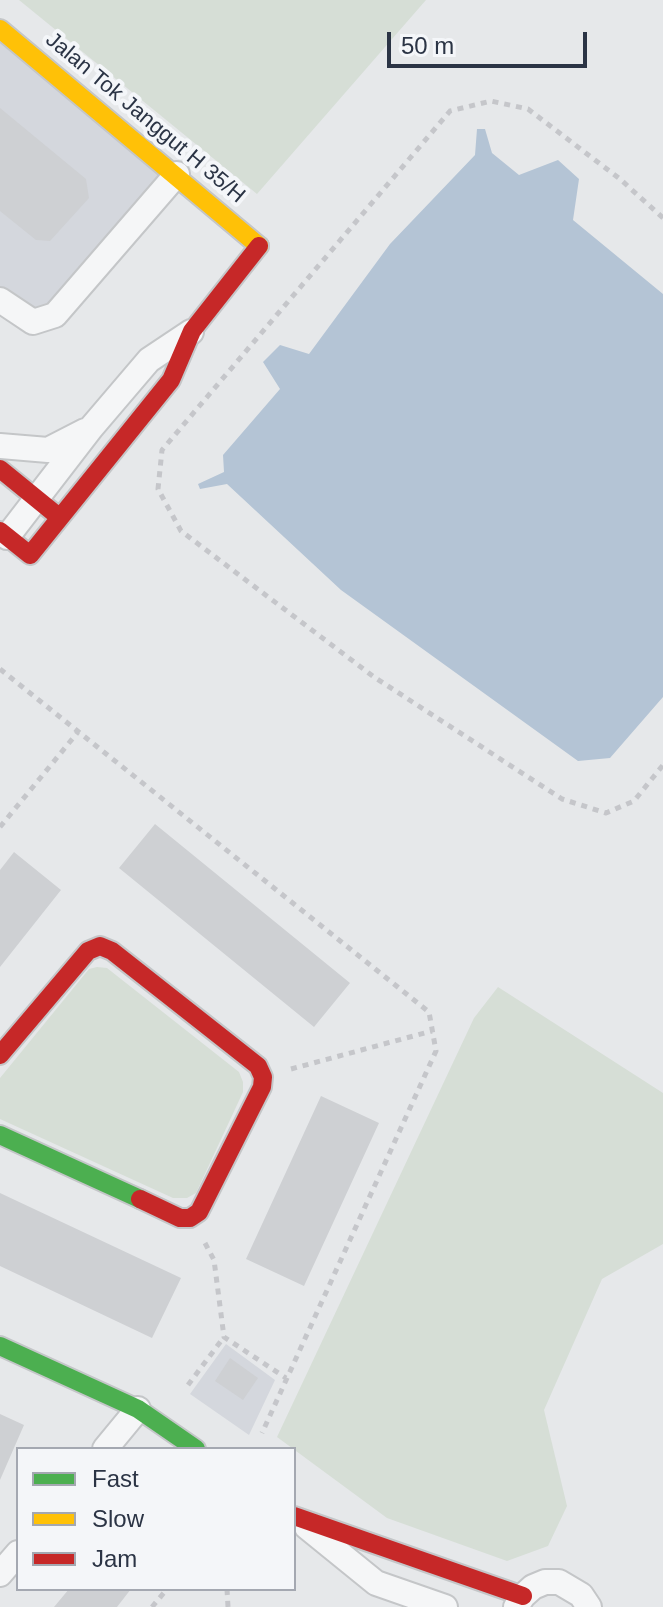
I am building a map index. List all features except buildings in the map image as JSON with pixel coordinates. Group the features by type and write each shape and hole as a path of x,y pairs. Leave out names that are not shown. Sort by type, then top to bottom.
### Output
{"street":[{"name":"Jalan Tok Janggut H 35/H","path":"0,29 259,245 192,331"},
{"path":"0,300 33,322 55,315 177,174"},
{"path":"192,331 171,380 30,555 4,534 149,360 192,331"},
{"path":"0,446 48,450 91,428"},
{"path":"0,469 59,517"},
{"path":"0,1055 88,951 100,946 112,951 258,1066 263,1077 262,1087 199,1212 190,1218 180,1218 0,1135"},
{"path":"0,1346 138,1409 193,1447"},
{"path":"107,1447 138,1409"},
{"path":"296,1517 519,1601 533,1587 545,1582 559,1582 581,1595 589,1607"},
{"path":"296,1518 376,1583 445,1607"},
{"path":"0,1574 16,1555"}],"path":[{"path":"663,218 620,179 528,109 491,101 450,111 162,450 158,489 181,531 374,677 562,799 606,813 634,801 663,765"},
{"path":"0,669 429,1012 436,1051 262,1433"},
{"path":"0,827 78,732"},
{"path":"263,1077 432,1031"},
{"path":"188,1385 224,1337 214,1260 190,1218"},
{"path":"224,1337 286,1378"},
{"path":"152,1607 165,1591"}],"shaded area":[{"path":"19,0 426,0 257,194"},
{"path":"0,42 161,175 48,308 33,312 0,288"},
{"path":"107,968 239,1072 243,1082 243,1092 196,1193 187,1198 173,1198 0,1119 0,1078 89,969"},
{"path":"498,987 663,1093 663,1244 602,1279 544,1410 567,1506 548,1546 507,1561 387,1518 296,1451 296,1447 291,1447 277,1437 474,1018"},
{"path":"226,1344 275,1380 249,1435 190,1394"}],"water":[{"path":"477,129 485,129 492,153 519,175 558,160 579,179 573,220 663,294 663,697 610,758 578,761 341,590 227,484 200,489 198,484 224,472 223,455 280,389 263,362 280,345 309,354 390,244 475,155"}],"traffic: fast":[{"path":"0,1135 140,1199"},
{"path":"0,1346 138,1409 193,1447"}],"traffic: slow":[{"path":"0,29 259,246"}],"traffic: jam":[{"path":"0,531 30,555 171,380 192,331 259,246"},
{"path":"0,469 59,517"},
{"path":"0,1055 88,951 100,946 112,951 258,1066 263,1077 262,1087 199,1212 190,1218 180,1218 140,1199"},
{"path":"296,1517 523,1596"}]}
